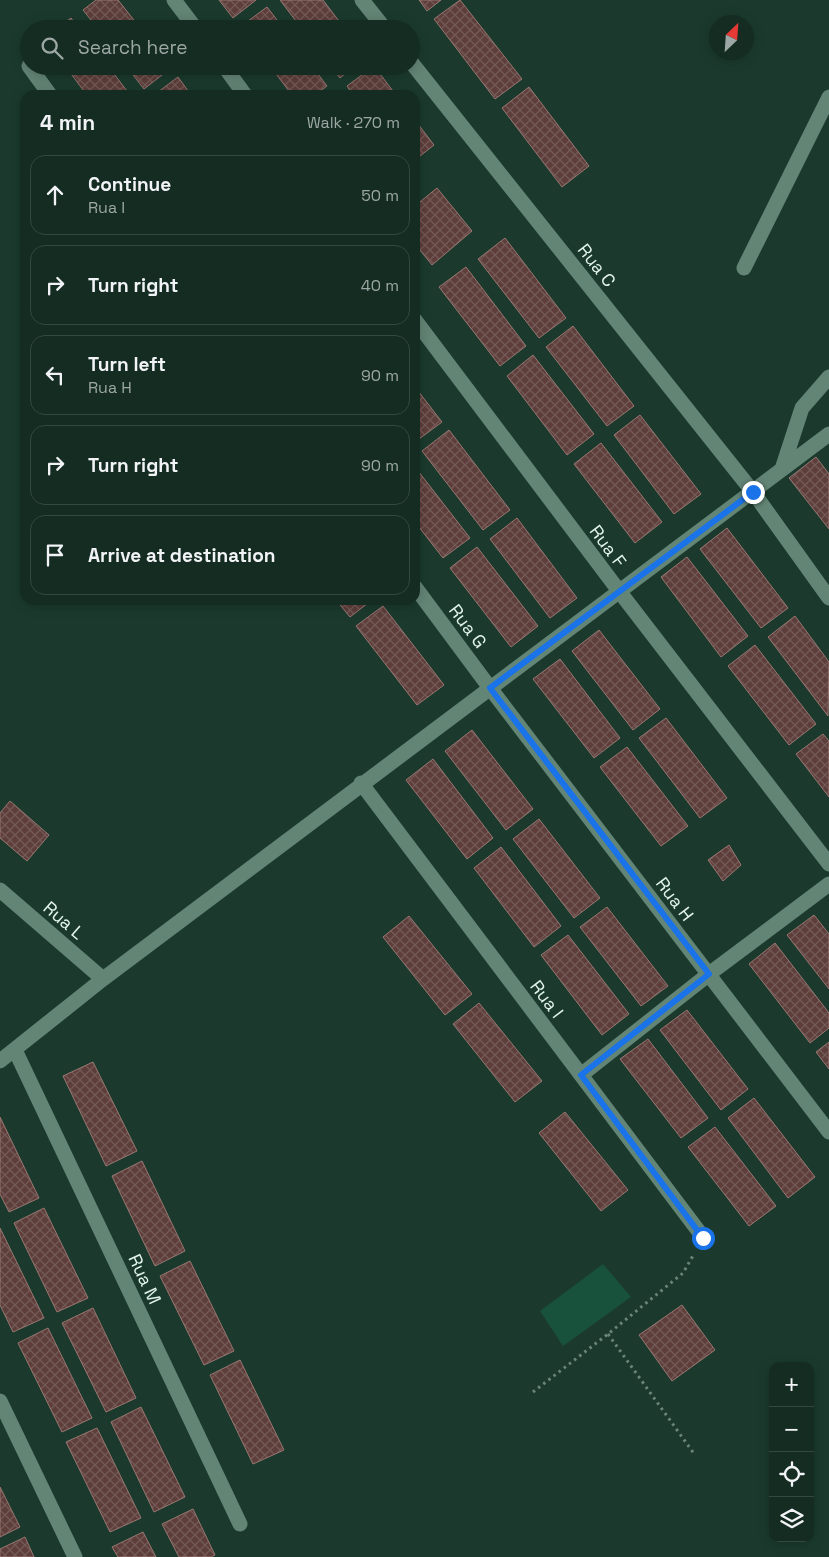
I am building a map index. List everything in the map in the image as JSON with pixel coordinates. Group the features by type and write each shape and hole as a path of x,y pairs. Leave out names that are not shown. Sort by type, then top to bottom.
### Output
{"street":[{"path":"174,0 189,20"},
{"path":"362,0 378,20"},
{"name":"Rua C","path":"420,73 753,492 829,598"},
{"path":"35,75 46,90"},
{"path":"231,75 242,90"},
{"path":"744,268 829,97"},
{"name":"Rua F","path":"420,327 619,592 829,864"},
{"path":"782,469 802,408 829,377"},
{"path":"0,1061 103,979 829,434"},
{"name":"Rua G","path":"420,594 490,688"},
{"name":"Rua H","path":"490,688 829,1132"},
{"name":"Rua I","path":"361,784 703,1238"},
{"path":"581,1075 709,974 829,884"},
{"name":"Rua L","path":"0,890 103,979"},
{"name":"Rua M","path":"15,1050 240,1524"},
{"path":"0,1401 75,1557"}],"path":[{"path":"533,1392 683,1273 703,1238"},
{"path":"608,1334 695,1456"}],"green space":[{"path":"603,1264 631,1297 563,1346 540,1311"}],"building":[{"path":"96,0 118,0 134,20 91,20 83,10"},
{"path":"219,0 256,0 233,18"},
{"path":"280,0 323,0 338,20 295,20"},
{"path":"419,0 441,0 427,11"},
{"path":"460,0 522,79 495,99 434,19"},
{"path":"267,7 277,20 249,20"},
{"path":"72,75 115,75 126,90 83,90"},
{"path":"133,75 162,75 144,89"},
{"path":"277,75 319,75 327,86 322,90 288,90"},
{"path":"362,75 381,75 392,90 350,90 347,86"},
{"path":"178,77 187,90 161,90"},
{"path":"529,87 589,166 562,187 502,108"},
{"path":"420,127 434,145 420,156"},
{"path":"437,188 472,231 432,265 420,250 420,202"},
{"path":"505,238 566,318 539,338 478,259"},
{"path":"466,267 526,346 500,366 439,287"},
{"path":"573,326 634,406 607,426 546,347"},
{"path":"533,355 594,434 567,455 507,376"},
{"path":"420,393 442,422 420,438"},
{"path":"640,415 701,494 674,514 614,435"},
{"path":"449,430 510,510 483,530 422,451"},
{"path":"601,443 662,522 635,543 574,464"},
{"path":"816,457 829,474 829,529 789,478"},
{"path":"420,473 470,538 443,558 420,528"},
{"path":"517,518 577,598 550,618 490,539"},
{"path":"727,528 788,608 761,628 700,549"},
{"path":"477,547 538,626 511,647 450,568"},
{"path":"687,557 748,636 721,657 661,577"},
{"path":"340,605 366,605 350,617"},
{"path":"383,606 444,685 417,705 356,626"},
{"path":"795,616 829,662 828,716 768,637"},
{"path":"599,630 660,709 633,730 572,651"},
{"path":"755,645 816,724 789,745 728,666"},
{"path":"560,659 620,738 594,758 533,679"},
{"path":"666,718 727,798 700,818 639,738"},
{"path":"472,730 533,809 506,830 445,751"},
{"path":"823,734 829,741 829,797 796,754"},
{"path":"627,747 688,826 661,846 600,767"},
{"path":"433,759 493,838 467,859 406,780"},
{"path":"10,801 49,835 27,861 0,838 0,813"},
{"path":"539,819 600,898 574,918 513,839"},
{"path":"729,845 741,865 723,881 708,860"},
{"path":"501,847 561,926 534,947 474,868"},
{"path":"607,907 668,986 641,1006 580,927"},
{"path":"814,915 829,934 829,989 787,935"},
{"path":"409,916 472,994 445,1015 383,937"},
{"path":"568,935 629,1014 602,1035 541,955"},
{"path":"775,943 829,1013 829,1028 810,1043 749,964"},
{"path":"479,1003 542,1081 515,1102 453,1024"},
{"path":"687,1010 748,1089 721,1110 660,1030"},
{"path":"648,1039 708,1118 681,1138 620,1059"},
{"path":"829,1042 829,1069 816,1052"},
{"path":"93,1062 137,1151 106,1166 63,1076"},
{"path":"754,1098 815,1177 788,1198 728,1118"},
{"path":"565,1112 628,1190 601,1211 539,1133"},
{"path":"0,1117 39,1198 9,1212 0,1194"},
{"path":"715,1127 776,1206 749,1226 688,1147"},
{"path":"142,1161 185,1251 155,1266 112,1176"},
{"path":"44,1208 88,1298 57,1312 14,1223"},
{"path":"0,1228 44,1318 13,1332 0,1305"},
{"path":"190,1261 234,1351 204,1365 160,1276"},
{"path":"682,1305 715,1350 672,1381 639,1335"},
{"path":"93,1308 136,1398 106,1412 62,1323"},
{"path":"48,1328 92,1418 62,1432 18,1343"},
{"path":"240,1360 284,1450 253,1464 210,1375"},
{"path":"141,1407 185,1497 154,1512 111,1422"},
{"path":"97,1428 141,1518 110,1532 66,1442"},
{"path":"0,1487 20,1527 0,1537"},
{"path":"193,1509 215,1555 211,1557 179,1557 162,1524"},
{"path":"143,1532 156,1557 118,1557 112,1547"},
{"path":"25,1537 34,1557 0,1557 0,1549"}],"route":[{"path":"703,1238 581,1075 709,974 490,688 753,492"}]}
